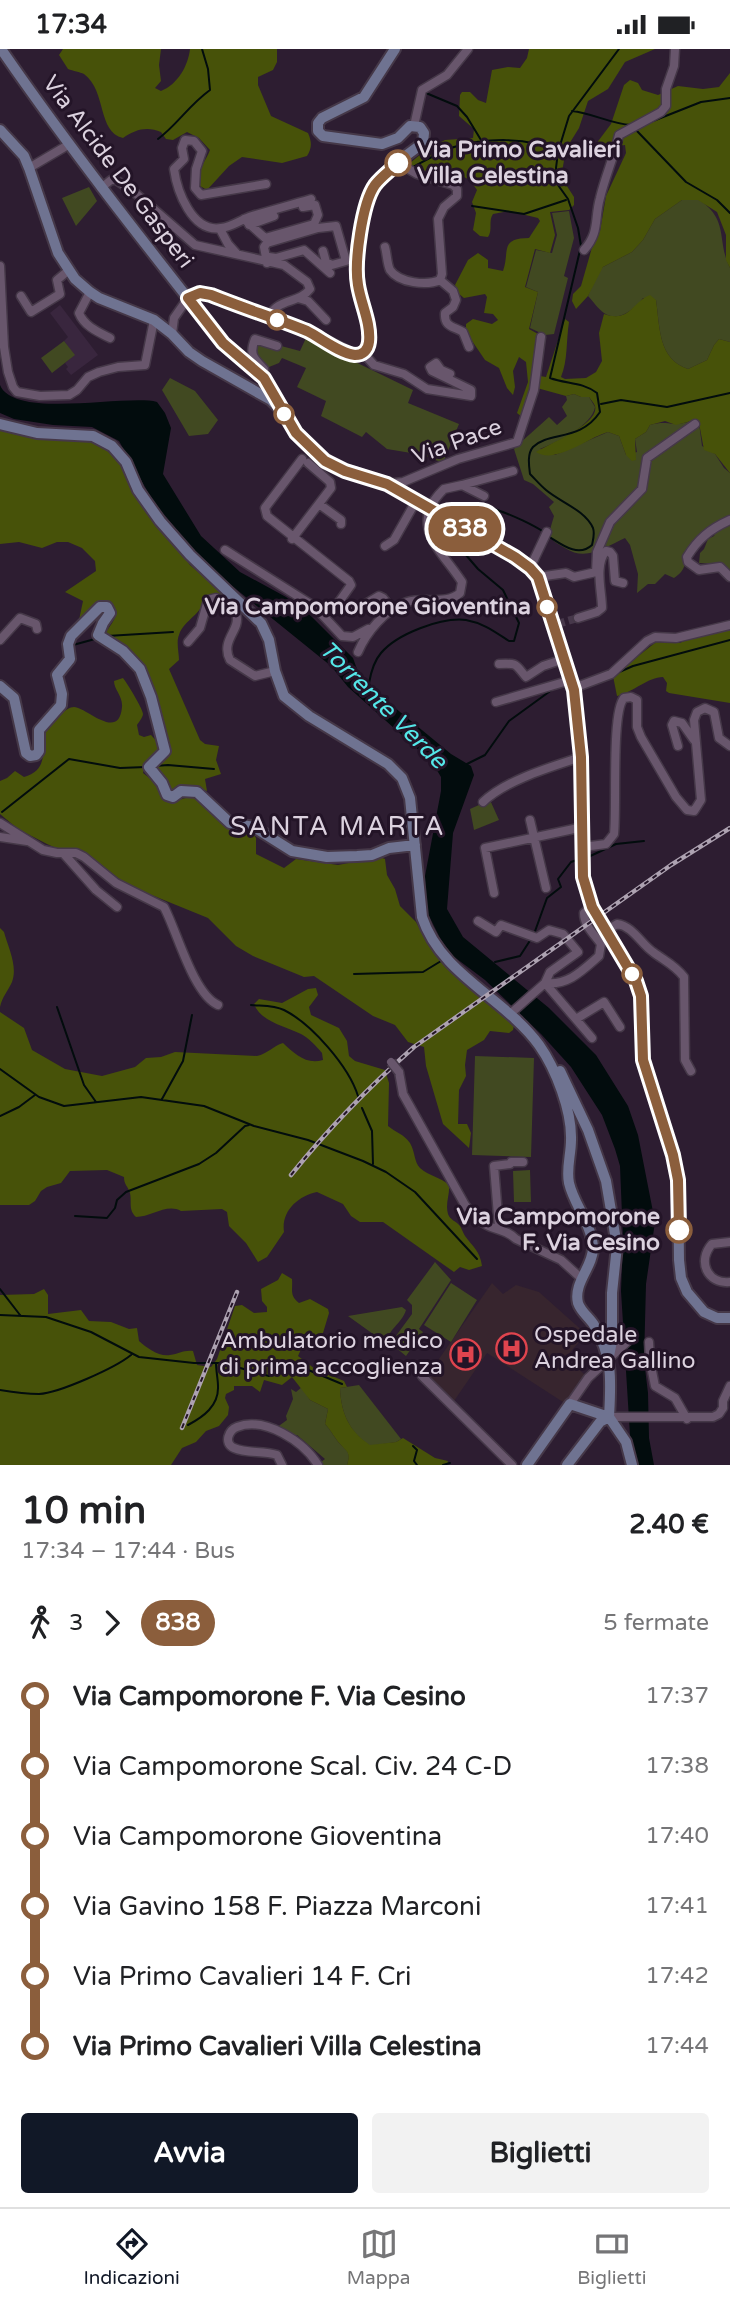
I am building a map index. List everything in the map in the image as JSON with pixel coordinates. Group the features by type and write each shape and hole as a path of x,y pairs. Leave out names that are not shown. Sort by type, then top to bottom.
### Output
{"main road":[{"name":"Via Alcide De Gasperi","path":"1,49 101,188 223,343 262,376 277,396 282,411"},
{"path":"188,298 200,293 211,295 306,331 350,353 359,355 368,348 368,331 357,282 366,205 375,185 425,139 422,130 414,125 398,138 382,144 331,139 323,137 318,131 318,123 322,118 364,97 393,52"},
{"path":"0,131 24,156 53,241 75,279 90,292 154,320 173,334 189,352 271,400 299,436 325,461 345,471 387,484 534,572 555,625 572,684 581,757 583,877 592,907 636,981 641,996 643,1060 673,1155 678,1180 681,1278 687,1292 704,1312 717,1318 730,1318"},
{"path":"246,386 257,385 262,376"},
{"path":"0,424 37,433 93,436 112,446 126,462 138,490 160,521 190,555 261,623 269,640 275,671 287,700 378,757 402,778 410,798 422,916 432,938 455,967 510,1014 559,1068 588,1130 606,1181 617,1246 612,1293 612,1341 608,1355 612,1418 626,1442 632,1465"},
{"path":"0,686 14,698 26,753 29,756 36,755 39,730 62,702 57,675 70,659 69,640 100,607 107,607 110,613 99,636 123,651 140,669 146,683 165,751 149,767 162,783 167,795 173,797 181,792 197,792 230,823 254,827 292,851 327,857 372,855 389,848 415,845"},
{"path":"538,1043 557,1078 570,1123 569,1184 593,1243 592,1257 582,1279 578,1301 581,1310 593,1323 608,1355"},
{"path":"527,1465 570,1404 612,1418"},
{"path":"567,1465 600,1422 612,1418"}],"street":[{"path":"414,125 422,90 447,75 468,49"},
{"path":"584,250 597,226 598,201 618,147 619,135 661,112 666,106 666,89 674,66 675,49"},
{"path":"377,72 385,56 393,52"},
{"path":"266,184 201,195 195,188 196,169 202,151 194,141 185,140 182,148 184,159 174,169 176,188 194,218 205,225 220,229 311,199"},
{"path":"29,168 68,145"},
{"path":"398,163 405,169 457,189 457,197 444,207 438,219 442,274 440,280"},
{"path":"101,188 111,180 116,180 195,245 287,267 307,282 310,289 307,294 276,306 269,317"},
{"path":"310,205 315,205 318,215 314,224 265,238 246,222 310,205"},
{"path":"267,263 264,251 267,243 318,228 336,226 346,261 332,265 326,262 323,251"},
{"path":"220,229 236,253"},
{"path":"301,240 303,250 330,273"},
{"path":"385,247 390,269 399,277 424,283 440,280"},
{"path":"267,263 269,257 276,258 303,250"},
{"path":"0,266 4,347 13,387 20,393 69,395 88,377 99,372 145,365 154,320"},
{"path":"21,296 31,312 60,294 57,280 69,270"},
{"path":"440,280 453,291 456,300 453,307 445,313 446,321 451,327 463,332 469,347"},
{"path":"90,292 79,313 81,318 90,327 110,338"},
{"path":"173,334 174,318 188,298"},
{"path":"298,298 308,301 327,320"},
{"name":"Via Pace","path":"387,484 403,482 458,459 517,442 534,390 541,337"},
{"path":"262,376 264,369 252,357 250,351 255,339 277,346"},
{"path":"363,353 374,365 404,374 427,389 471,396 471,390 432,371 430,366 436,363 441,370 450,374"},
{"path":"545,535 534,572 566,573 574,577 595,573 597,552 610,522 642,489 647,458 695,424"},
{"path":"293,538 331,488 330,482 305,461 265,508 267,516 293,538 349,581 351,585 339,602 346,611 354,611 379,596 393,610"},
{"path":"358,652 366,634 393,610 407,602 449,598 460,593 461,582 431,541 428,519 434,512 441,491 513,471"},
{"path":"462,485 484,496"},
{"path":"385,546 394,540 416,501"},
{"path":"319,504 341,520 341,524"},
{"path":"730,520 710,530 697,541 687,557 688,562 699,570 720,566 730,576"},
{"path":"225,550 315,607 343,637 353,637 365,629 371,629"},
{"path":"578,618 602,608 600,568 601,557 606,551 612,556 615,581 623,583"},
{"path":"188,642 200,628 208,600 216,598 232,607 237,614 228,648 230,660 255,676 275,671"},
{"path":"0,640 20,618 37,624 37,629"},
{"path":"496,702 611,674 655,637 676,638 730,625"},
{"path":"499,664 514,663 526,677 543,666 564,659"},
{"path":"583,854 606,844 614,834 617,736 621,700 627,697 636,700 637,727 641,737 676,797 691,811 697,808 701,800 695,743 697,712 705,708 714,712 719,738 730,746"},
{"path":"678,746 672,725 676,720 682,723 695,743"},
{"path":"483,802 515,783 581,757"},
{"path":"530,820 546,888"},
{"path":"0,823 43,850 84,856 121,886 164,907 191,971 211,1002 218,1005"},
{"path":"494,894 485,848 583,827"},
{"path":"0,837 30,842"},
{"path":"64,854 96,890 117,907"},
{"path":"543,985 570,979 599,956 601,944 584,918 584,913 592,907"},
{"path":"478,921 496,932 501,925 539,938 549,930 556,930 578,950 550,972 543,985 510,1014"},
{"path":"606,931 617,924 626,927 652,951 677,967 684,977 685,1060 691,1071"},
{"path":"543,985 593,1038"},
{"path":"576,1019 604,1002 620,1027"},
{"path":"389,1060 399,1072 403,1094 465,1205 488,1226 499,1228 561,1260 582,1279"},
{"path":"499,1228 494,1166 523,1162"},
{"path":"730,1242 712,1244 705,1255 704,1265 713,1278 730,1282"},
{"path":"570,1404 588,1378 628,1341 608,1355"},
{"path":"649,1342 654,1386 675,1398 687,1419"},
{"path":"422,1375 512,1465"},
{"path":"612,1418 713,1417 719,1415 723,1408 723,1401 730,1386"},
{"path":"723,1408 730,1415"},
{"path":"282,1465 277,1455 234,1448 229,1444 230,1432 235,1427 246,1425 275,1430 302,1447 313,1456 318,1465"}],"shaded area":[{"path":"60,305 98,355 71,375 65,363 74,355 64,341 68,337 50,313"},
{"name":"Ospedale Andrea Gallino","path":"492,1283 503,1294 516,1285 539,1292 586,1334 566,1357 586,1376 566,1404 487,1353 454,1401 427,1376"}],"green space":[{"path":"63,49 161,49 161,81 155,88 161,91 181,74 190,49 277,49 277,62 273,70 258,77 258,85 271,116 308,133 310,150 307,156 282,163 242,157 229,166 207,190 200,186 199,175 210,150 199,138 187,132 173,140 166,139 161,132 146,129 132,132 123,138 115,134 105,120 91,81 84,74 68,69 59,55"},
{"path":"529,49 655,49 625,62 608,89 588,101 579,128 566,149 563,180 574,197 574,205 569,210 550,212 555,235 550,253 535,249 525,287 538,292 529,329 538,334 534,378 522,417 517,413 528,382 526,362 519,357 513,371 513,395 507,388 499,368 485,360 466,332 466,324 473,319 492,324 498,320 493,314 484,313 487,297 485,294 464,298 455,285 468,260 478,253 488,260 488,268 503,271 509,243 529,238 540,221 538,218 509,211 493,214 488,237 480,236 473,230 476,213 472,202 477,190 470,180 462,176 446,178 429,175 410,167 410,163 445,140 473,138 474,129 459,116 460,95 462,92 470,92 486,103 492,70 520,68"},
{"path":"730,73 730,268 726,260 726,235 717,212 698,200 682,200 655,219 643,240 632,252 603,267 588,296 576,309 572,301 573,294 581,286 593,244 600,231 606,196 626,153 625,145 601,149 596,144 611,124 624,85 630,80 638,83 642,90 658,95 678,86 703,89 719,87"},
{"path":"89,187 97,201 76,226 62,198"},
{"path":"698,199 715,215 730,268 730,342 719,339 707,360 688,369 671,358 666,350 660,331 656,300 643,298 620,316 609,316 588,296 597,273 632,252 643,240 655,219 682,200"},
{"path":"569,211 574,238 564,276 568,278 554,334 545,335 530,328 538,292 526,287 536,250 552,253 557,235 552,213"},
{"path":"650,295 656,300 662,341 671,358 678,364 688,369 707,360 719,339 730,342 730,473 715,454 704,450 699,423 695,420 676,425 665,421 650,425 646,432 635,439 636,460 632,461 626,455 619,436 608,432 562,453 544,455 536,452 572,433 590,420 594,413 595,406 589,397 574,394 566,396 537,388 540,376 546,377 565,319 569,322 561,377 586,378 596,372 602,361 599,333 604,314 625,314"},
{"path":"306,338 413,390 408,403 459,424 443,463 423,455 387,449 366,432 362,437 321,416 326,401 297,387 306,368 282,358 279,363 264,369 252,357 255,339 300,351"},
{"path":"64,341 75,355 52,373 41,358"},
{"path":"170,378 195,391 218,420 208,434 189,436 162,390"},
{"path":"574,394 589,397 595,407 588,421 573,433 540,449 555,455 608,432 619,436 626,455 637,452 635,439 646,432 650,425 699,423 702,446 715,454 730,473 730,571 719,564 699,563 700,553 708,539 714,536 718,526 686,559 683,570 677,576 674,578 665,574 655,584 648,584 637,593 638,574 630,545 625,538 603,549 580,554 553,540 549,533 554,516 549,507 554,502 524,480 514,449 549,417 557,425 567,416 562,407 567,400 566,396"},
{"path":"0,430 95,440 120,462 133,488 190,565 224,594 223,597 205,596 198,612 179,635 179,660 169,669 200,740 205,744 219,746 216,760 221,774 205,779 207,791 185,786 173,791 152,767 162,760 151,682 139,660 105,635 115,618 113,606 107,603 79,620 83,601 65,592 96,571 95,561 82,548 68,542 57,542 42,548 19,542 0,544"},
{"path":"730,629 730,703 669,693 666,691 667,683 663,677 652,679 617,696 613,676 656,642 680,643 691,637"},
{"path":"123,678 143,714 137,725 139,735 151,735 160,745 160,750 146,763 143,773 156,783 162,797 172,802 192,796 224,824 253,834 256,838 256,854 284,868 296,859 338,865 380,857 385,859 387,875 400,906 416,922 427,942 451,970 514,1025 509,1033 490,1031 484,1040 467,1050 466,1076 459,1090 458,1124 467,1124 471,1133 469,1148 443,1124 426,1066 424,1047 408,1042 395,1025 373,1016 314,976 304,977 253,956 236,946 208,918 127,885 82,850 56,848 18,829 0,814 0,781 15,771 24,777 39,768 45,733 56,718 74,707 109,722 115,722 120,717 122,703 114,681"},
{"path":"490,800 499,820 474,830 470,809"},
{"path":"0,928 4,932 12,957 14,976 0,1007"},
{"path":"316,988 318,995 309,1007 311,1015 339,1028 347,1041 349,1056 355,1061 385,1070 389,1083 388,1126 410,1143 420,1168 449,1185 448,1214 476,1249 482,1266 469,1270 460,1267 454,1272 383,1222 360,1222 351,1216 343,1204 317,1192 303,1197 292,1206 285,1217 284,1232 267,1257 258,1262 246,1243 229,1226 227,1212 222,1209 165,1209 136,1217 131,1209 130,1193 124,1177 107,1170 70,1171 61,1183 41,1191 29,1205 0,1205 0,1012 24,1028 32,1050 65,1069 102,1076 135,1067 146,1058 175,1052 257,1056 283,1043 301,1058 317,1061 323,1060 322,1053 310,1040 274,1023 262,1015 254,1004 259,999 282,1003 308,989"},
{"path":"475,1056 534,1058 531,1157 472,1155"},
{"path":"530,1170 531,1202 514,1202 513,1171"},
{"path":"435,1262 451,1280 419,1329 423,1332 406,1356 395,1347 393,1340 412,1314 412,1305 407,1300"},
{"path":"282,1273 292,1279 293,1295 299,1303 310,1299 328,1309 323,1333 312,1338 309,1344 303,1345 298,1356 315,1369 344,1381 347,1387 340,1388 342,1405 357,1434 370,1445 396,1442 403,1438 435,1458 448,1461 447,1465 347,1465 348,1453 325,1424 328,1409 310,1400 292,1377 282,1385 264,1380 260,1392 252,1386 234,1386 234,1390 226,1394 225,1398 229,1407 228,1415 219,1426 206,1431 196,1442 182,1448 171,1465 0,1465 0,1295 34,1294 44,1289 48,1295 48,1314 81,1310 89,1321 111,1322 129,1329 137,1328 139,1341 153,1351 162,1355 173,1355 193,1351 197,1365 211,1367 217,1359 235,1306 242,1305 254,1313 267,1312 261,1289 278,1280"},
{"path":"451,1283 477,1300 451,1342 424,1325"},
{"path":"402,1307 406,1310 404,1315 389,1334 387,1344 348,1316"},
{"path":"359,1385 401,1439 370,1446 352,1428 344,1413 340,1388"},
{"path":"302,1387 310,1400 328,1409 325,1424 348,1453 347,1465 322,1465 321,1462 325,1459 297,1435 291,1436 276,1428 287,1420 293,1399 291,1389 296,1392"}],"water":[{"name":"Torrente Verde","path":"0,385 9,395 48,404 142,400 157,402 171,428 163,474 201,536 240,572 305,610 353,658 358,672 388,702 451,754 471,766 474,775 453,833 447,909 463,937 549,1008 596,1055 628,1106 638,1135 655,1222 646,1284 644,1360 649,1438 654,1465 629,1465 630,1435 621,1291 623,1239 620,1166 615,1149 602,1115 571,1067 485,980 453,956 426,910 425,876 441,791 441,777 432,762 348,687 331,666 205,564 153,501 119,441 92,427 53,425 14,419 0,413"}],"waterway":[{"path":"158,139 210,90 202,49"},
{"path":"548,536 564,546 581,550 592,545 594,532 584,516 546,490 530,474 531,450 547,439 583,428 600,412 597,393 592,389 550,378 581,246 568,199 558,185 558,152 569,116 619,49"},
{"path":"426,93 457,106 481,140"},
{"path":"648,123 701,102 730,98"},
{"path":"572,111 631,125"},
{"path":"637,131 686,182 717,200 730,213"},
{"path":"413,167 454,147 493,140 534,143 558,152"},
{"path":"472,206 524,214 566,200"},
{"path":"601,404 621,400 667,407 730,393"},
{"path":"443,512 451,505 477,505 523,520 544,532"},
{"name":"Torrente Verde","path":"369,683 376,660 388,646 408,633 432,624 456,620 472,621 509,641 514,641 519,623 503,590 478,569 440,525 440,520"},
{"path":"107,636 173,632"},
{"path":"73,645 95,639"},
{"path":"617,673 633,666 730,640"},
{"path":"467,764 485,755 509,721 553,689"},
{"path":"2,812 69,759 120,768 146,767"},
{"path":"155,766 214,769"},
{"path":"586,858 616,844 644,841"},
{"path":"534,934 547,898 561,887 558,879 571,862 577,860"},
{"path":"495,962 520,956 531,939"},
{"path":"354,974 423,972 441,961"},
{"path":"251,1005 280,1008 306,1025 328,1047 347,1072 358,1096"},
{"path":"57,1007 84,1085 96,1102"},
{"path":"162,1099 183,1061 192,1015"},
{"path":"0,1069 39,1097 64,1106 141,1097 204,1106 254,1126 308,1140 363,1161 386,1172 415,1192 477,1259"},
{"path":"0,1116 35,1095"},
{"path":"362,1108 372,1131 373,1164"},
{"path":"75,1216 107,1218 115,1208 117,1200 126,1192 199,1164 249,1125"},
{"path":"0,1289 20,1315"},
{"path":"0,1315 46,1317 91,1332 139,1357 222,1363 269,1376 289,1362 342,1384"},
{"path":"0,1390 29,1394 48,1393 86,1379 131,1355"},
{"path":"188,1425 204,1414 216,1399 216,1363"},
{"path":"413,1446 417,1450 414,1461 417,1465"},
{"path":"443,1465 450,1463"}],"tunnel":[{"path":"557,624 578,618"}],"railway":[{"path":"291,1175 350,1108 414,1047 671,865 730,828"},
{"path":"182,1428 237,1292"}],"bus line":[{"name":"838","path":"398,163 375,185 366,205 357,282 368,322 368,348 363,353 350,353 306,331 211,295 200,293 188,298 223,343 264,378 277,396 282,411 296,433 325,461 345,471 387,484 515,557 538,577 574,690 581,757 583,877 592,907 636,981 641,996 643,1060 673,1155 678,1180 679,1230"}],"place":[{"name":"Via Primo Cavalieri Villa Celestina","path":"398,163"},
{"name":"Via Campomorone Gioventina","path":"547,607"},
{"name":"Via Campomorone F. Via Cesino","path":"679,1230"},
{"name":"Ospedale Andrea Gallino","path":"511,1348"},
{"name":"Ambulatorio medico di prima accoglienza","path":"466,1354"}],"district":[{"name":"SANTA MARTA","path":"338,826"}]}
